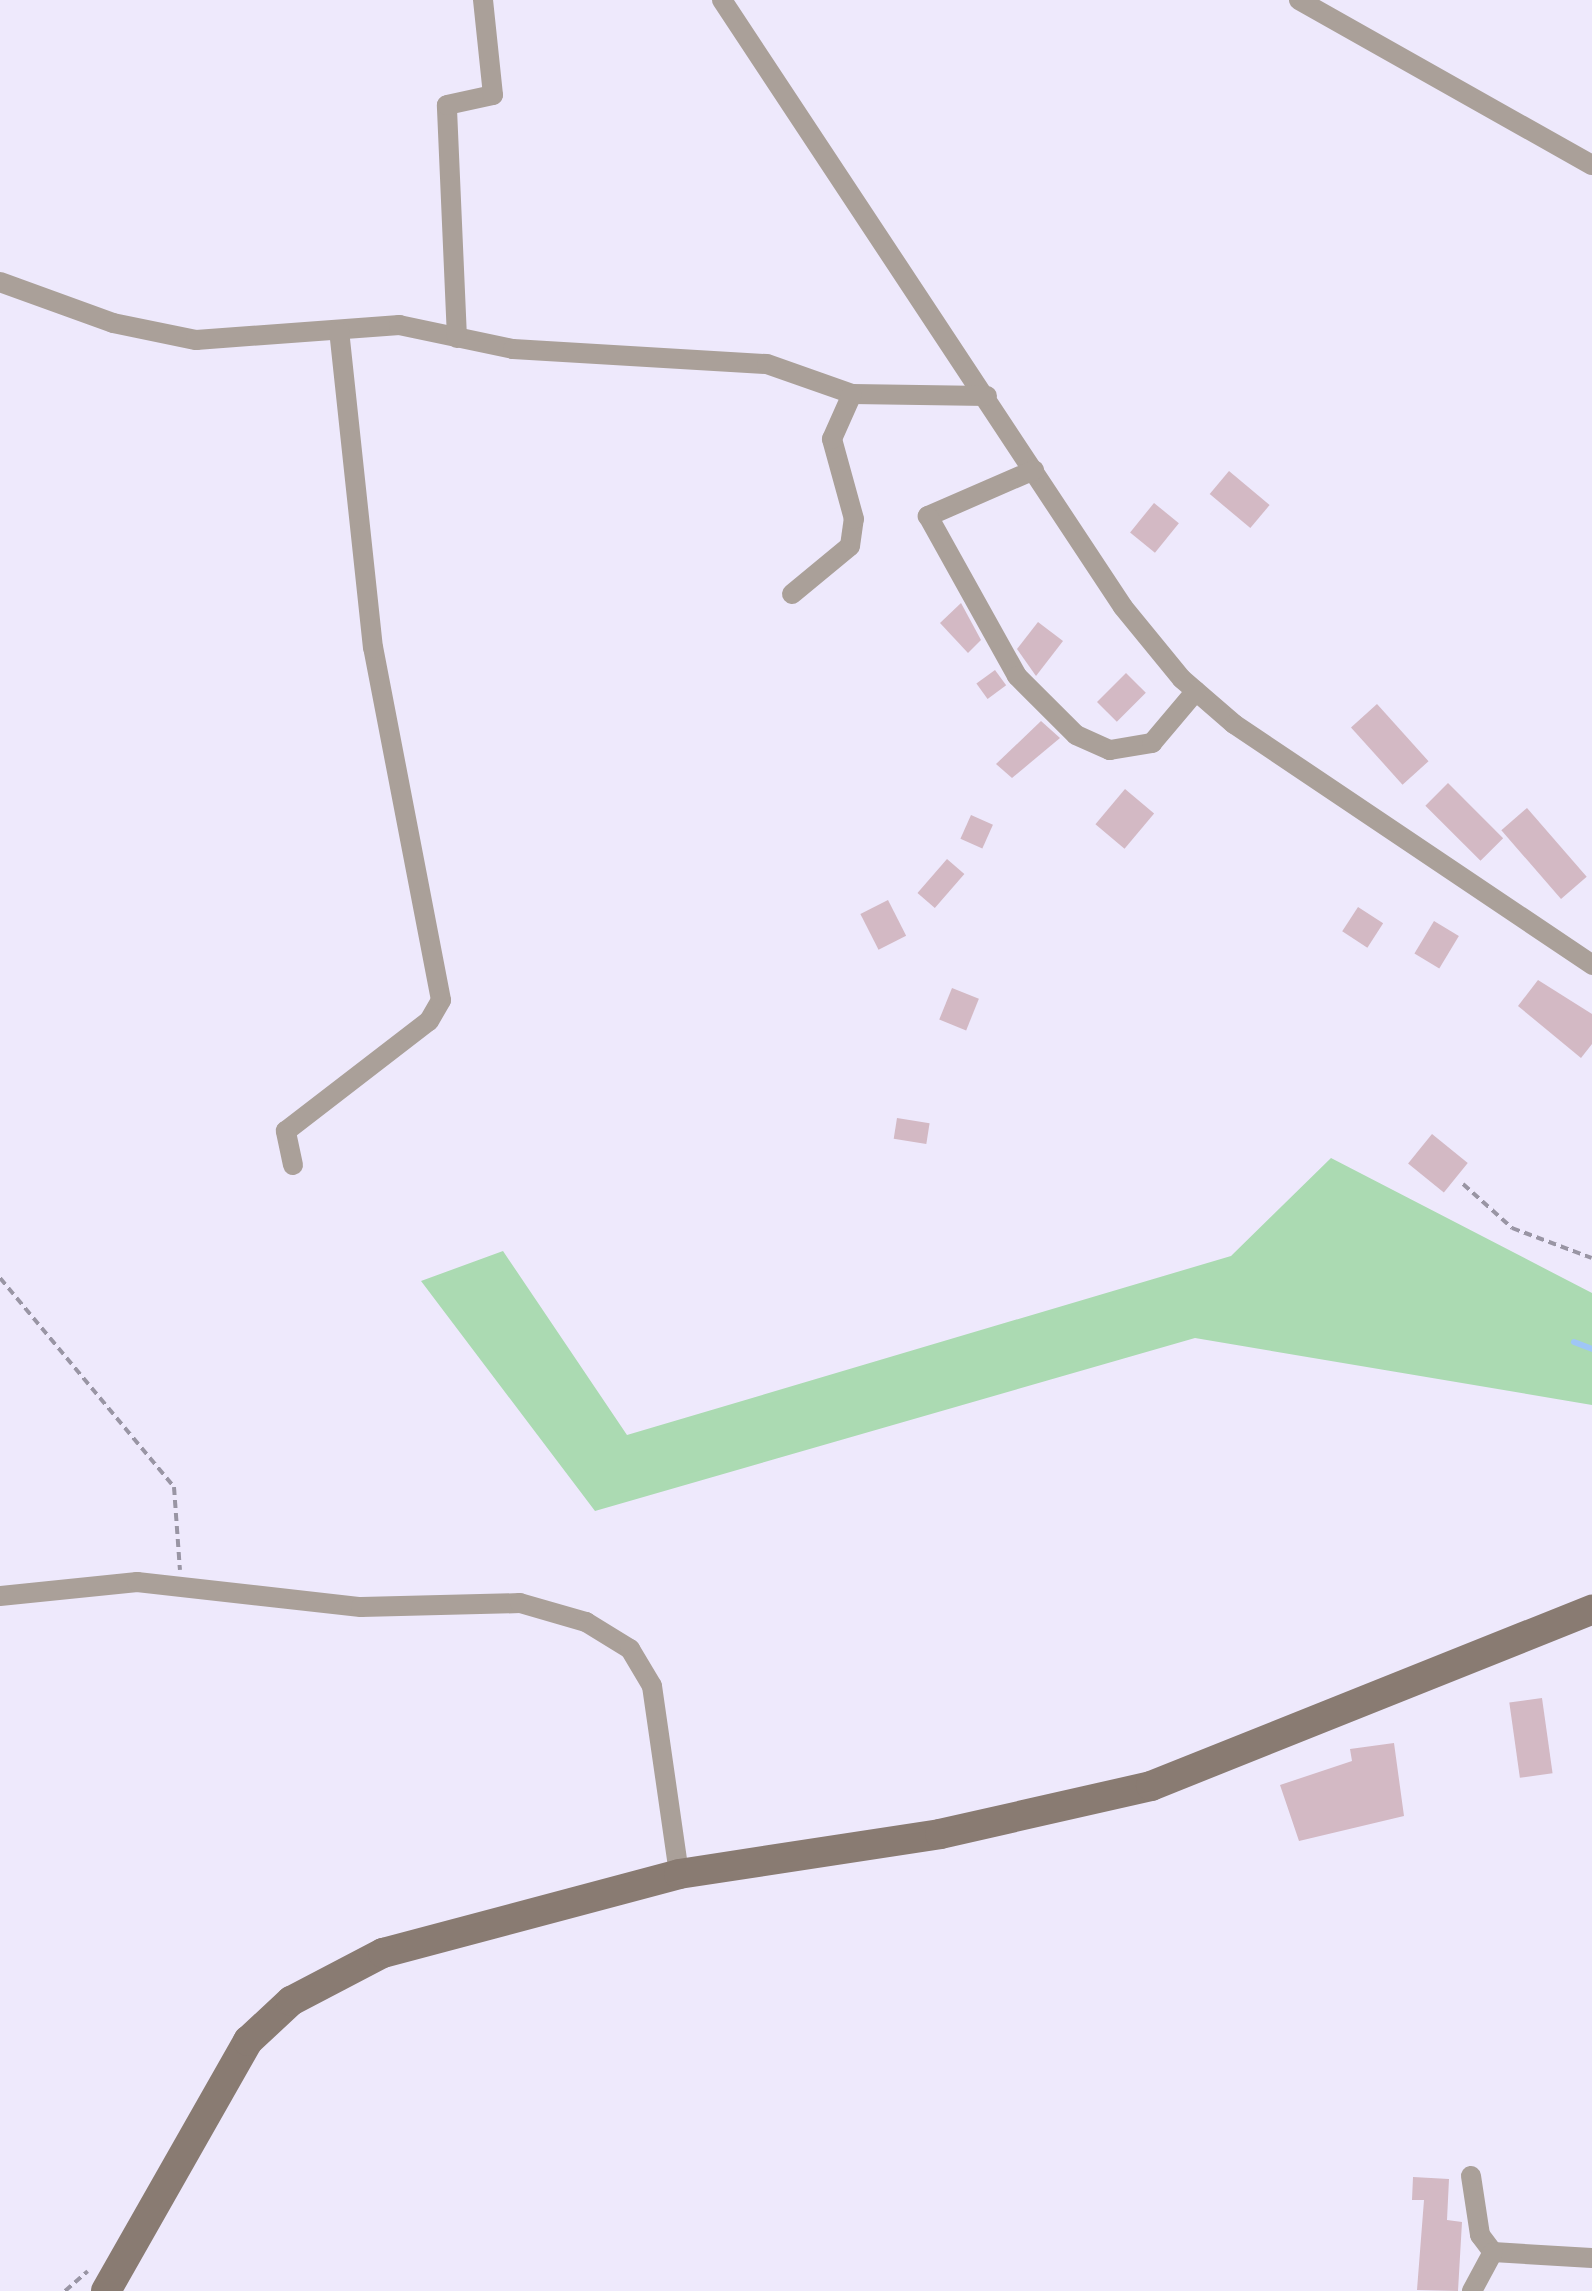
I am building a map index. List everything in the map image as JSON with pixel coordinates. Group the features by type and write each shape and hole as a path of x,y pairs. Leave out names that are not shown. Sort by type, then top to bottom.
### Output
{"street":[{"path":"457,338 448,105 492,98 482,0"},
{"path":"722,0 1124,607 1196,691 1592,965"},
{"path":"1300,0 1592,165"},
{"path":"0,282 152,334 339,332 398,325 513,350 767,364 852,394 987,396"},
{"path":"293,1164 283,1140 295,1122 429,1021 441,1000 373,648 339,332"},
{"path":"792,594 850,546 854,519 832,439 852,394"},
{"path":"1034,470 928,516 1017,676 1076,735 1110,750 1152,743 1196,691"},
{"path":"0,1596 91,1582 182,1586 389,1608 520,1603 612,1636 652,1686 679,1874"},
{"path":"106,2291 248,2041 291,2001 411,1943 679,1874 940,1834 1151,1786 1592,1610"},
{"path":"1471,2176 1480,2235 1493,2252 1592,2258"},
{"path":"1472,2291 1493,2252"}],"path":[{"path":"1463,1184 1512,1228 1592,1258"},
{"path":"0,1278 174,1487 182,1586"}],"green space":[{"path":"1331,1158 1592,1293 1592,1405 1195,1338 595,1511 421,1281 503,1251 627,1435 1231,1256"}],"building":[{"path":"1229,471 1270,505 1250,528 1210,494"},
{"path":"1154,503 1179,523 1155,553 1130,533"},
{"path":"961,603 981,640 968,653 940,623"},
{"path":"1038,622 1063,641 1036,676 1017,649"},
{"path":"995,670 1006,685 988,699 976,684"},
{"path":"1126,673 1146,693 1117,722 1097,702"},
{"path":"1377,704 1429,761 1403,785 1351,727"},
{"path":"1041,721 1060,738 1012,778 996,764"},
{"path":"1448,783 1503,838 1481,861 1425,806"},
{"path":"1125,789 1154,813 1125,849 1095,824"},
{"path":"1527,808 1587,877 1561,899 1501,830"},
{"path":"971,815 993,825 982,849 960,839"},
{"path":"947,859 964,874 935,908 917,893"},
{"path":"888,900 906,936 879,950 860,914"},
{"path":"1358,907 1383,923 1367,948 1342,931"},
{"path":"1434,921 1459,936 1439,969 1414,954"},
{"path":"1538,980 1592,1014 1592,1044 1581,1058 1518,1006"},
{"path":"952,988 979,999 966,1030 939,1020"},
{"path":"897,1118 930,1123 926,1144 894,1139"},
{"path":"1432,1134 1468,1163 1444,1192 1408,1164"},
{"path":"1542,1698 1553,1773 1520,1778 1509,1703"},
{"path":"1394,1743 1404,1816 1299,1841 1280,1785 1352,1761 1350,1749"},
{"path":"1413,2177 1449,2179 1447,2220 1462,2222 1458,2291 1417,2290 1424,2200 1412,2200"}],"waterway":[{"path":"1574,1342 1592,1349"}]}
